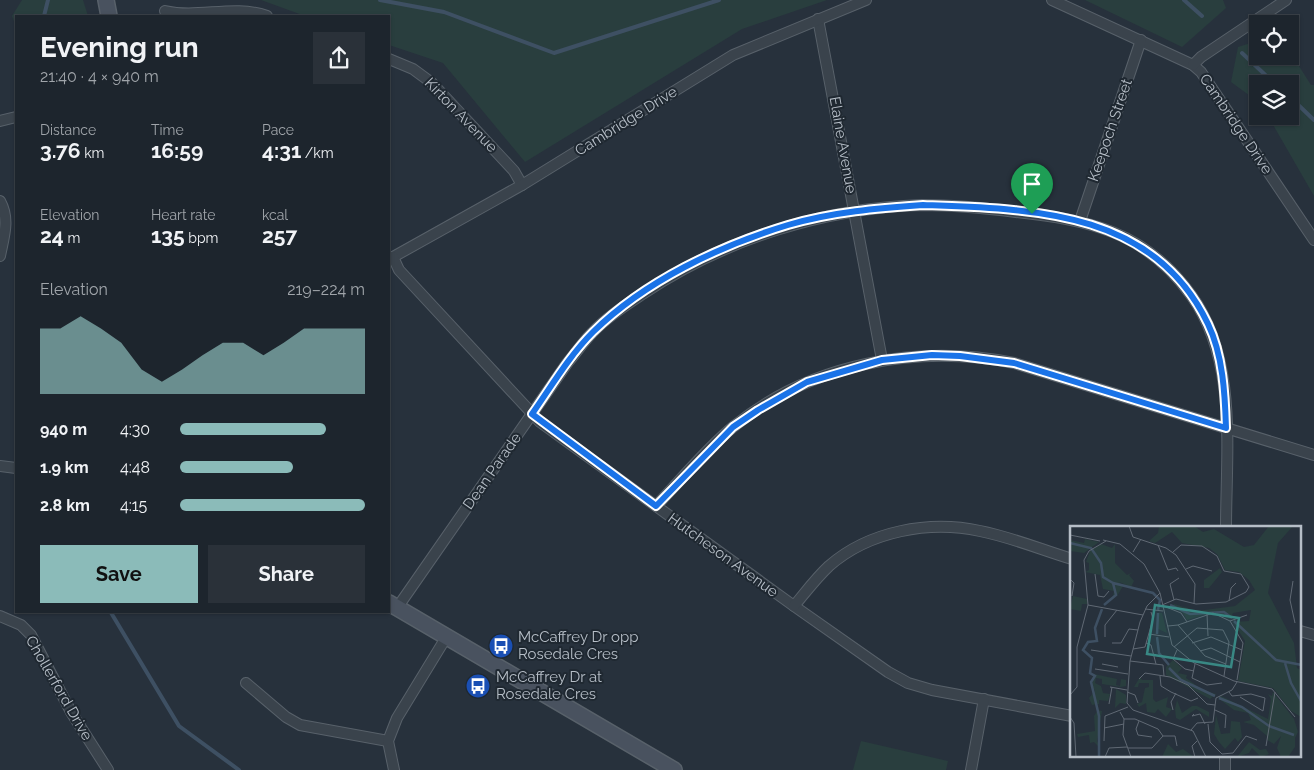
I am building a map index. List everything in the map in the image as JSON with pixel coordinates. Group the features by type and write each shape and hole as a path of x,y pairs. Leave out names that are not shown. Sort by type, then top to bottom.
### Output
{"main road":[{"path":"106,0 109,15"},
{"path":"393,606 674,770"}],"street":[{"name":"Cambridge Drive","path":"391,258 522,185 733,55 866,0"},
{"name":"Cambridge Drive","path":"1052,0 1193,65 1210,81 1314,240"},
{"path":"1193,65 1201,57 1286,0"},
{"path":"166,11 178,14 246,10 264,15"},
{"name":"Elaine Avenue","path":"818,19 882,360"},
{"name":"Keepoch Street","path":"1080,220 1141,40"},
{"name":"Kirton Avenue","path":"390,59 413,69 432,83 514,171 522,185"},
{"path":"0,121 15,117"},
{"path":"0,200 6,214 6,228 0,256"},
{"name":"Dean Parade","path":"393,606 592,333 626,305 666,278 726,249 788,225 855,212 923,205 960,207 1080,220 1121,235 1147,250 1169,269 1191,295 1209,324 1216,347 1224,390 1226,526"},
{"name":"Hutcheson Avenue","path":"391,258 398,270 532,414 656,506 888,672 908,682 932,690 1070,716"},
{"path":"656,506 733,427 758,410 807,382 882,360 932,355 960,356 1014,363 1314,455"},
{"path":"0,466 15,468"},
{"path":"794,606 829,566 860,546 902,530 938,527 981,531 1070,558"},
{"name":"Chollerford Drive","path":"0,616 20,625 31,635 71,712 108,770"},
{"path":"394,770 388,741 397,718 447,636"},
{"path":"246,683 286,717 300,725 388,741"},
{"path":"971,770 984,699"}],"green space":[{"path":"22,0 83,0 88,15 15,15 15,24 12,16"},
{"path":"261,0 827,0 742,29 525,162 443,63 390,45 390,15 302,15"},
{"path":"1085,0 1223,0 1226,8 1182,47"},
{"path":"1249,44 1249,65 1298,65 1311,85 1314,85 1314,196 1273,125 1299,125 1299,75 1249,75 1249,95 1231,82 1238,47"},
{"path":"861,741 948,761 946,770 853,770"}],"waterway":[{"path":"44,15 48,0"},
{"path":"380,0 444,12 554,53 719,0"},
{"path":"1184,0 1202,16"},
{"path":"1242,53 1265,75"},
{"path":"1299,106 1314,120"},
{"path":"111,613 179,726 239,770"}],"place":[{"name":"McCaffrey Dr opp Rosedale Cres","path":"501,646"},
{"name":"McCaffrey Dr at Rosedale Cres","path":"478,686"}],"route":[{"path":"923,205 979,207 1032,214 1080,220 1121,235 1147,250 1169,269 1191,295 1209,324 1216,347 1224,390 1226,428 1014,363 988,358 932,355 882,360 807,382 758,410 733,427 656,506 540,422 532,414 568,362 592,333 607,319 666,278 726,249 788,225 889,207 923,205"}]}
